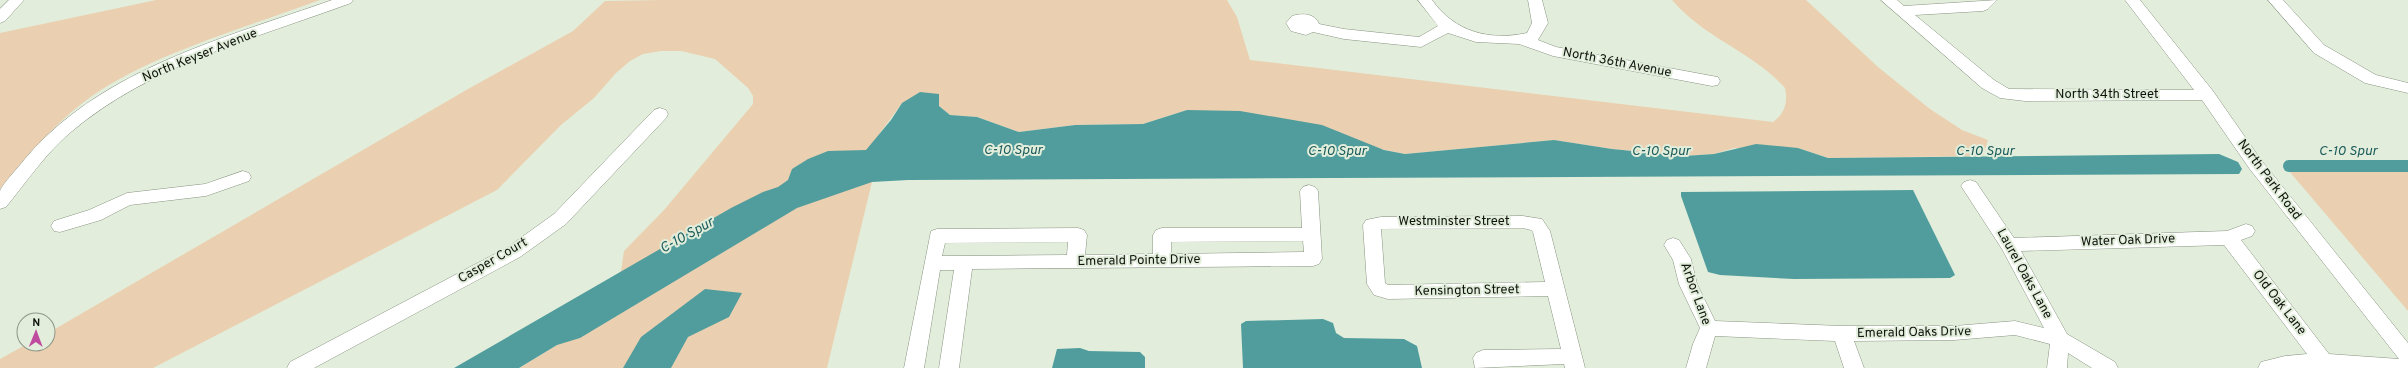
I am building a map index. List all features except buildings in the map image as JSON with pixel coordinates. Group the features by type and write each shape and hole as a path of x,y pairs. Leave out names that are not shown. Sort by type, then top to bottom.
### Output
{"street":[{"path":"0,17 17,0"},
{"name":"North Keyser Avenue","path":"0,203 40,153 65,128 102,101 178,62 346,0"},
{"path":"1311,27 1344,34 1421,42 1448,27 1425,0"},
{"path":"1524,40 1532,37 1540,23 1535,0"},
{"path":"1888,0 1900,11 1984,6 1990,0"},
{"name":"North Park Road","path":"2132,0 2207,95 2255,164 2408,357"},
{"path":"2275,0 2319,49 2371,80 2408,88"},
{"name":"North 34th Street","path":"1900,11 1988,84 2006,94 2025,96 2207,95"},
{"name":"North 36th Avenue","path":"1448,27 1489,38 1507,41 1524,40 1553,50 1712,81"},
{"name":"Casper Court","path":"297,368 514,252 560,219 660,114"},
{"path":"60,226 95,215 127,200 206,190 243,177"},
{"name":"Laurel Oaks Lane","path":"1970,186 2009,245 2060,339"},
{"path":"1162,261 1162,235 1312,234 1309,191"},
{"name":"Westminster Street","path":"1380,290 1376,284 1372,225 1381,223 1523,222 1536,224 1541,231 1555,290"},
{"name":"Water Oak Drive","path":"2009,245 2229,238 2246,231"},
{"name":"Emerald Pointe Drive","path":"933,263 1313,259 1312,234"},
{"path":"914,368 937,236 1078,235 1076,262"},
{"name":"Old Oak Lane","path":"2229,238 2328,365"},
{"name":"Arbor Lane","path":"1673,245 1682,259 1688,284 1710,328 1702,344 1696,368"},
{"path":"949,368 964,263"},
{"name":"Kensington Street","path":"1380,290 1388,292 1555,290"},
{"path":"1484,363 1574,362 1555,290"},
{"name":"Emerald Oaks Drive","path":"1710,328 1740,331 1842,334 1954,333 2015,328 2060,339 2108,368"},
{"path":"1842,334 1854,368"},
{"path":"2057,368 2060,339"},
{"path":"2268,368 2282,364 2408,368"}],"shaded area":[{"path":"156,0 320,0 184,49 133,72 109,85 93,95 50,132 0,189 0,33"},
{"path":"1227,0 1237,17 1250,60 1773,122 1777,119 1785,107 1785,88 1758,64 1699,25 1672,0 1806,0 1878,67 1930,109 1962,130 1988,140 1983,156 1828,158 1798,148 1734,148 1714,154 1684,156 1612,149 1554,140 1405,154 1187,110 1143,124 1075,125 1019,132 977,117 950,115 939,106 902,103 880,133 872,182 827,368 519,368 557,345 621,271 624,251 664,210 753,104 753,96 748,88 715,59 681,51 661,51 643,54 630,61 616,73 594,98 561,125 497,190 153,368 0,368 0,359 16,350 16,352 56,352 56,328 468,89 573,31 605,1"},
{"path":"2289,171 2408,171 2408,311"}],"water":[{"path":"920,92 939,94 939,106 950,115 977,117 1019,132 1075,125 1143,124 1187,110 1240,111 1322,125 1384,150 1405,154 1554,140 1612,149 1684,156 1714,154 1756,144 1798,148 1828,158 2219,154 2238,162 2242,169 2239,174 908,180 872,182 797,208 580,338 557,345 519,368 454,368 731,208 763,192 778,187 788,180 792,169 808,159 828,151 866,150 891,120 902,103"},
{"path":"1913,190 1955,275 1950,278 1794,279 1720,275 1708,272 1681,196 1681,192"},
{"path":"705,289 742,293 729,317 688,337 671,368 623,368 641,337"},
{"path":"1323,319 1333,323 1336,333 1344,338 1404,339 1417,346 1422,368 1243,368 1241,324 1246,321"},
{"path":"1080,348 1089,351 1140,352 1145,357 1145,368 1052,368 1057,349"}],"waterway":[{"name":"C-10 Spur","path":"2289,166 2408,166"}]}
